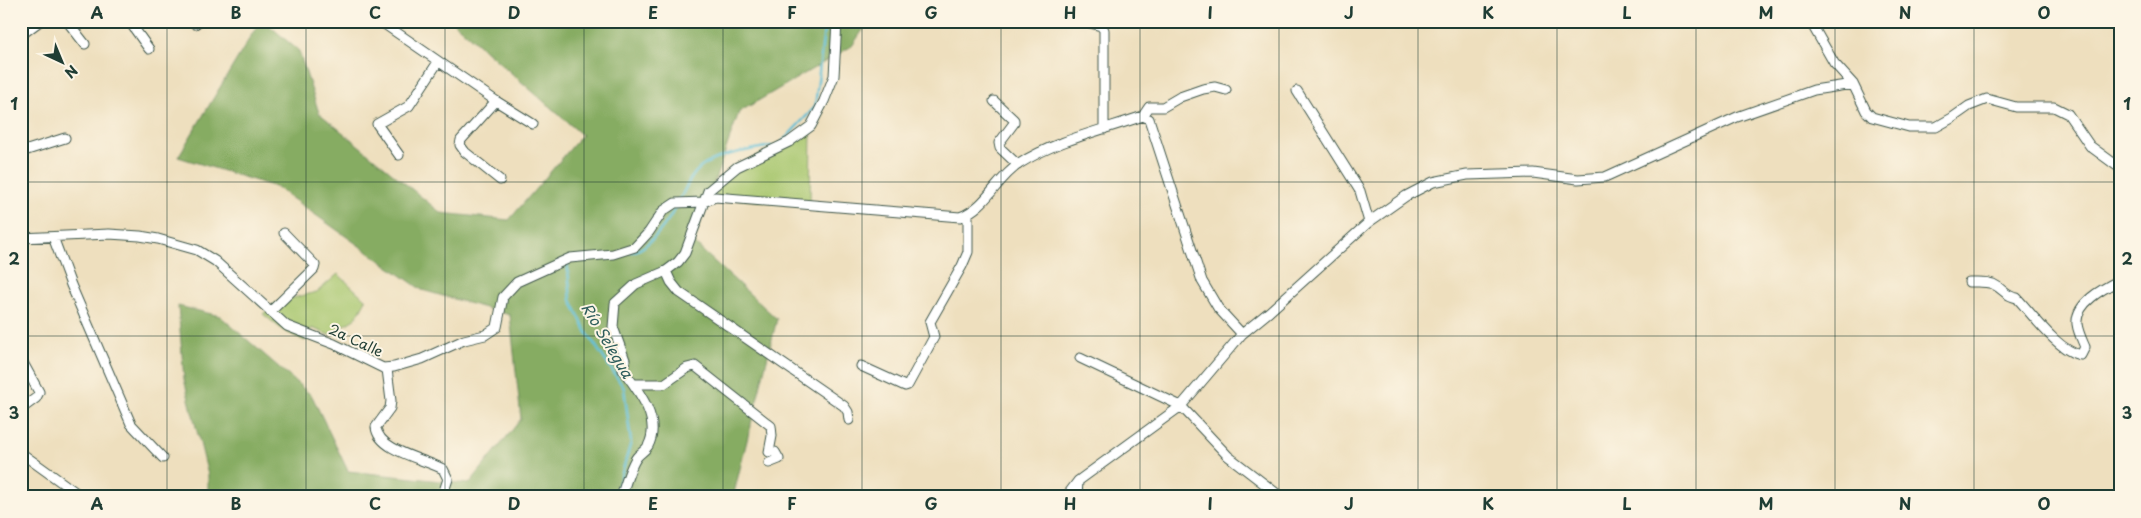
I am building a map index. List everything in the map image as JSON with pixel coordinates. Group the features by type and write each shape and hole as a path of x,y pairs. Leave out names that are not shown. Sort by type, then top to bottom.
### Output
{"street":[{"path":"21,35 40,21"},
{"path":"67,21 85,44"},
{"path":"129,21 149,49"},
{"path":"380,21 438,62 533,124"},
{"path":"622,497 637,457 647,448 652,434 649,412 634,384 623,370 625,360 613,327 615,303 636,284 666,271 678,262 685,253 708,192 737,167 789,142 811,126 834,76 838,21"},
{"path":"1083,21 1101,26 1104,30 1104,129"},
{"path":"1810,21 1834,63 1853,84 1866,111 1872,117 1909,127 1936,127 1969,106 1987,99 2016,107 2054,107 2068,114 2090,146 2120,168"},
{"path":"399,154 377,124 409,106 438,62"},
{"path":"1066,497 1078,481 1181,406 1242,334 1369,222 1406,196 1432,182 1467,175 1533,172 1578,179 1605,177 1737,117 1814,90 1853,84"},
{"path":"861,366 908,386 934,337 930,322 968,252 968,214 974,211 1018,165 1045,150 1143,116 1149,107 1163,107 1188,94 1215,87 1226,90"},
{"path":"1297,91 1360,191 1369,222"},
{"path":"496,101 461,140 460,145 465,152 500,180"},
{"path":"994,101 1014,120 1014,124 999,143 1000,148 1018,165"},
{"path":"1143,116 1149,119 1202,281 1218,308 1242,334"},
{"path":"21,152 65,138"},
{"name":"2a Calle","path":"21,238 109,234 140,236 197,250 215,261 287,326 334,344 378,366 387,368 422,359 464,340 485,336 497,326 503,297 517,282 570,258 613,254 635,247 649,232 663,211 678,203 704,202 715,197 960,217 968,214"},
{"path":"270,312 314,269 315,265 284,233"},
{"path":"53,236 71,285 131,424 163,458"},
{"path":"666,271 670,282 679,292 844,406 848,412 849,420"},
{"path":"1969,282 1990,282 1996,285 2008,297 2017,298 2056,341 2075,354 2081,355 2084,347 2077,323 2081,310 2086,302 2106,287 2120,280"},
{"path":"1080,358 1181,406 1228,456 1280,496 1285,497"},
{"path":"21,409 36,398 39,392 22,362"},
{"path":"634,384 664,384 687,368 695,366 771,426 772,436 769,452 775,452 779,459 769,463"},
{"path":"387,368 391,401 390,408 376,427 376,433 380,439 400,452 443,469 448,479 442,497"},
{"path":"21,453 82,497"},
{"path":"1076,497 1078,481"}],"green space":[{"path":"260,21 264,21 299,51 319,113 441,213 509,220 582,135 452,21 869,21 852,46 739,112 693,242 777,319 733,497 208,497 208,475 184,379 178,306 220,316 312,396 348,471 469,484 521,419 510,315 422,290 276,187 178,157"},
{"path":"811,126 810,206 715,197 714,190 735,168"},
{"path":"338,274 366,300 356,318 329,335 312,328 305,341 284,331 263,314 277,302 317,292"}],"waterway":[{"name":"Río Selegua","path":"783,141 815,107 825,21"},
{"name":"Río Selegua","path":"679,201 693,175 708,163 734,153 771,146"},
{"name":"Río Selegua","path":"631,252 638,250 651,241 663,227 676,206"},
{"name":"Río Selegua","path":"567,261 571,300 587,333 624,388 631,442 615,497"}]}
